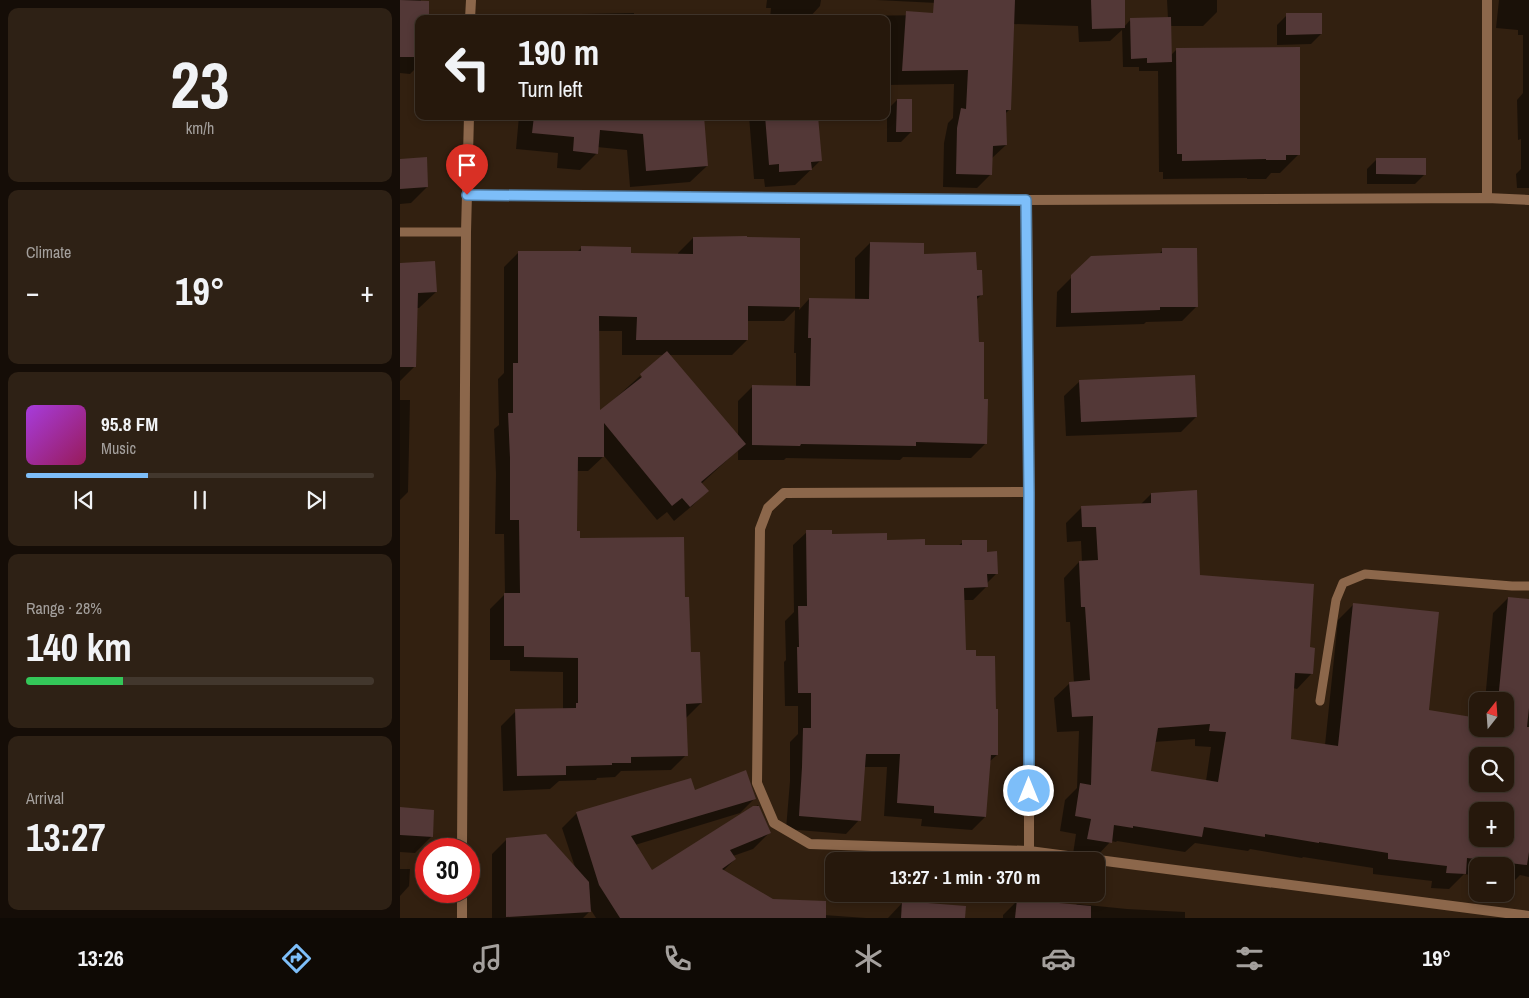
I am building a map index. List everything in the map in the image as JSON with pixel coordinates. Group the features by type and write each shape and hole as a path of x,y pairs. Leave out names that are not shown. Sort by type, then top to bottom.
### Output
{"street":[{"path":"470,15 471,0"},
{"path":"1487,0 1487,198"},
{"path":"462,838 466,232 469,120"},
{"path":"467,195 1026,200 1487,198 1529,200"},
{"path":"1026,200 1029,492 1029,851"},
{"path":"1029,492 784,493 768,508 760,528 757,782 774,823 810,844 1029,851 1529,916"},
{"path":"462,903 462,918"}],"lane":[{"path":"400,232 466,232"},
{"path":"1320,701 1336,600 1343,583 1365,574 1529,586"}],"building":[{"path":"400,0 429,1 429,15 415,15 415,57 400,57"},
{"path":"934,0 1015,0 1011,110 1006,110 1007,145 993,146 992,175 956,174 957,128 961,108 966,109 968,70 902,71 906,11 933,13"},
{"path":"1091,0 1125,0 1125,28 1092,29"},
{"path":"1286,13 1322,13 1322,34 1286,35"},
{"path":"1171,17 1172,62 1147,63 1147,58 1131,59 1130,18"},
{"path":"1300,47 1300,155 1286,155 1286,160 1182,161 1182,154 1177,154 1176,48"},
{"path":"897,99 912,99 912,132 896,132"},
{"path":"534,120 704,120 708,166 646,171 643,134 600,130 598,154 573,151 574,137 532,133"},
{"path":"765,120 818,120 822,161 811,162 812,170 779,172 779,164 769,165"},
{"path":"427,157 428,187 400,189 400,159"},
{"path":"1376,158 1426,158 1426,175 1376,174"},
{"path":"747,236 800,238 800,307 748,306 748,340 636,340 637,317 599,316 600,410 642,377 640,374 667,351 746,444 701,482 709,491 690,507 682,498 672,506 604,423 604,457 578,457 577,531 580,531 580,538 684,537 685,597 689,597 691,652 700,652 702,703 686,704 688,756 631,757 631,763 566,766 566,775 517,776 515,709 576,708 576,703 578,703 578,658 524,657 524,646 504,646 504,593 520,593 519,520 510,520 508,413 513,413 513,363 518,363 518,251 581,251 581,246 631,247 631,253 693,254 693,237"},
{"path":"870,242 924,243 924,254 976,252 977,270 982,270 983,295 977,296 979,342 984,342 984,399 988,399 987,444 916,442 916,446 752,445 752,385 810,386 811,338 808,338 809,298 869,299"},
{"path":"1162,248 1197,248 1198,307 1160,307 1160,310 1071,313 1071,275 1091,256 1162,253"},
{"path":"435,261 437,292 418,293 416,367 400,367 400,263"},
{"path":"1195,375 1197,417 1081,422 1079,380"},
{"path":"1197,490 1200,575 1314,584 1310,647 1315,648 1313,674 1295,673 1291,739 1338,746 1353,603 1439,612 1429,710 1469,717 1469,738 1514,738 1514,692 1499,692 1508,597 1529,599 1529,708 1527,727 1529,727 1529,852 1527,865 1514,863 1514,857 1469,857 1467,858 1466,874 1446,873 1447,866 1388,859 1388,853 1265,834 1265,837 1204,827 1202,837 1133,826 1133,828 1114,825 1112,843 1087,839 1091,819 1075,816 1080,783 1091,785 1093,716 1072,717 1069,682 1090,680 1085,607 1081,607 1079,561 1098,560 1096,527 1082,527 1081,506 1151,503 1151,493","holes":["1210,724 1209,731 1226,732 1218,782 1151,771 1158,728"]},
{"path":"806,530 832,530 832,534 887,533 887,540 925,539 925,545 962,545 962,540 987,540 987,552 997,551 998,574 987,574 988,587 964,588 966,650 976,650 976,656 995,656 998,755 991,755 986,817 934,813 934,806 897,803 900,754 866,754 861,821 799,816 803,728 811,728 811,693 798,693 798,606 807,606"},
{"path":"746,770 756,799 631,836 652,870 753,806 759,806 771,833 730,850 736,859 722,869 773,899 825,901 826,918 620,918 599,885 576,812 691,778 695,790"},
{"path":"400,807 434,810 433,837 400,835"},
{"path":"546,834 589,882 591,912 506,917 506,838"},
{"path":"902,902 966,906 965,918 901,918"},
{"path":"1017,902 1049,902 1091,906 1091,918 1015,918"}],"route":[{"path":"467,195 1026,200 1029,492 1029,791"}]}
